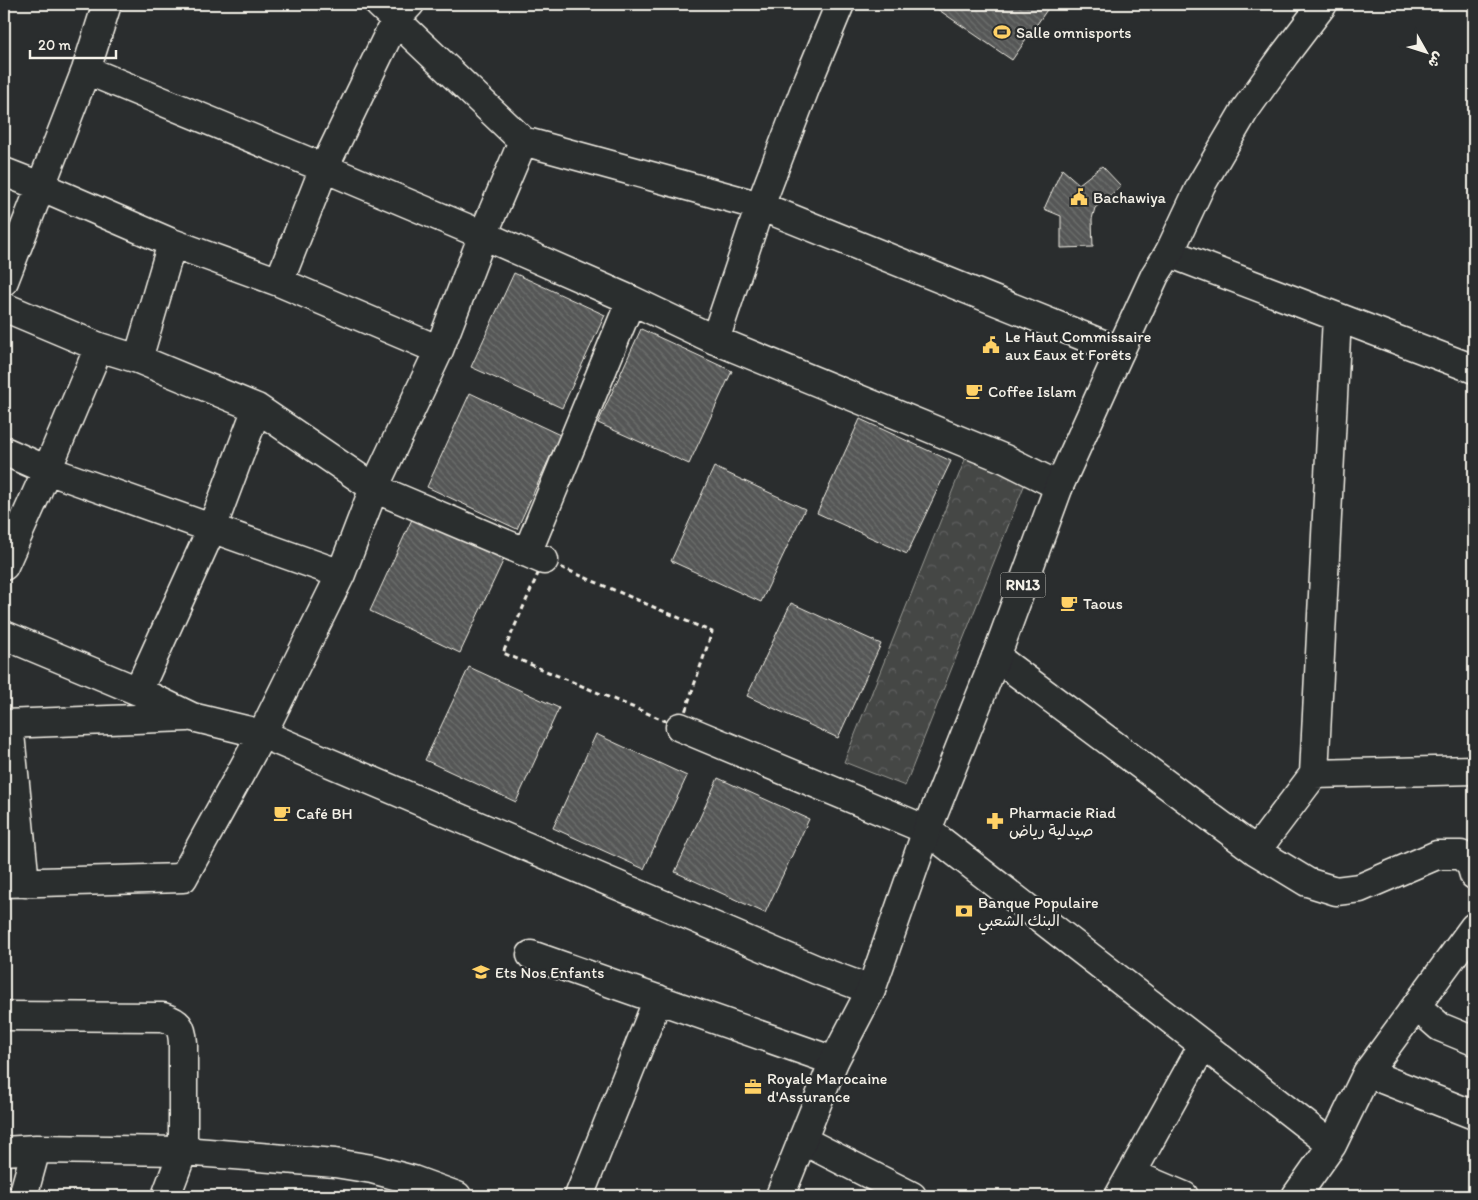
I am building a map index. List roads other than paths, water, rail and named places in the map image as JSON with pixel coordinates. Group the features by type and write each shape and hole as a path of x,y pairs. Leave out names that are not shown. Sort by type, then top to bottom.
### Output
{"street":[{"path":"4,281 86,70 107,4"},
{"path":"715,340 760,206 840,4"},
{"name":"RN13","path":"780,1196 834,1062 871,990 927,830 996,656 1059,486 1120,350 1155,275 1169,253 1201,185 1245,110 1284,54 1323,4"},
{"path":"279,282 324,168 395,9 523,141 760,206 1120,350"},
{"path":"86,70 483,235 631,300 715,340 1005,459 1059,486"},
{"path":"192,717 6,724 14,883 183,878 262,734 342,574 374,488 439,350 483,235 523,141"},
{"path":"4,172 172,243 279,282 439,350"},
{"path":"138,359 172,243"},
{"path":"1169,253 1474,369"},
{"path":"4,307 99,348 138,359 257,408 374,488 535,557 631,300"},
{"path":"1256,851 1314,774 1337,317"},
{"path":"4,566 99,348"},
{"path":"138,691 212,528 257,408"},
{"path":"4,451 47,470 342,574"},
{"path":"4,635 138,691 192,717 262,734 817,970 871,990"},
{"path":"996,656 1256,851 1307,882 1336,891 1360,888 1437,855 1461,855 1471,865 1474,875"},
{"path":"680,727 927,830 1332,1145"},
{"path":"1314,774 1474,770"},
{"path":"1296,1196 1332,1145 1367,1073 1474,928"},
{"path":"531,955 834,1062"},
{"path":"579,1196 658,999"},
{"path":"1416,1006 1440,1027 1474,1041"},
{"path":"4,1016 163,1017 177,1024 182,1030 183,1042 183,1150 166,1196"},
{"path":"1184,1196 1126,1185 1203,1045"},
{"path":"1367,1073 1474,1115"},
{"path":"802,1140 912,1196"},
{"path":"23,1196 36,1149"},
{"path":"4,1152 36,1149 183,1150 335,1163 372,1169 413,1180 457,1196"}],"place":[{"name":"Salle omnisports","path":"1002,32"},
{"name":"Bachawiya","path":"1079,197"},
{"name":"Le Haut Commissaire aux Eaux et Forêts","path":"991,345"},
{"name":"Coffee Islam","path":"974,391"},
{"name":"Taous","path":"1069,603"},
{"name":"Café BH","path":"282,813"},
{"name":"Pharmacie Riad صيدلية رياض","path":"995,821"},
{"name":"Banque Populaire البنك الشعبي","path":"964,911"},
{"name":"Ets Nos Enfants","path":"481,972"},
{"name":"Royale Marocaine d'Assurance","path":"753,1087"}]}
